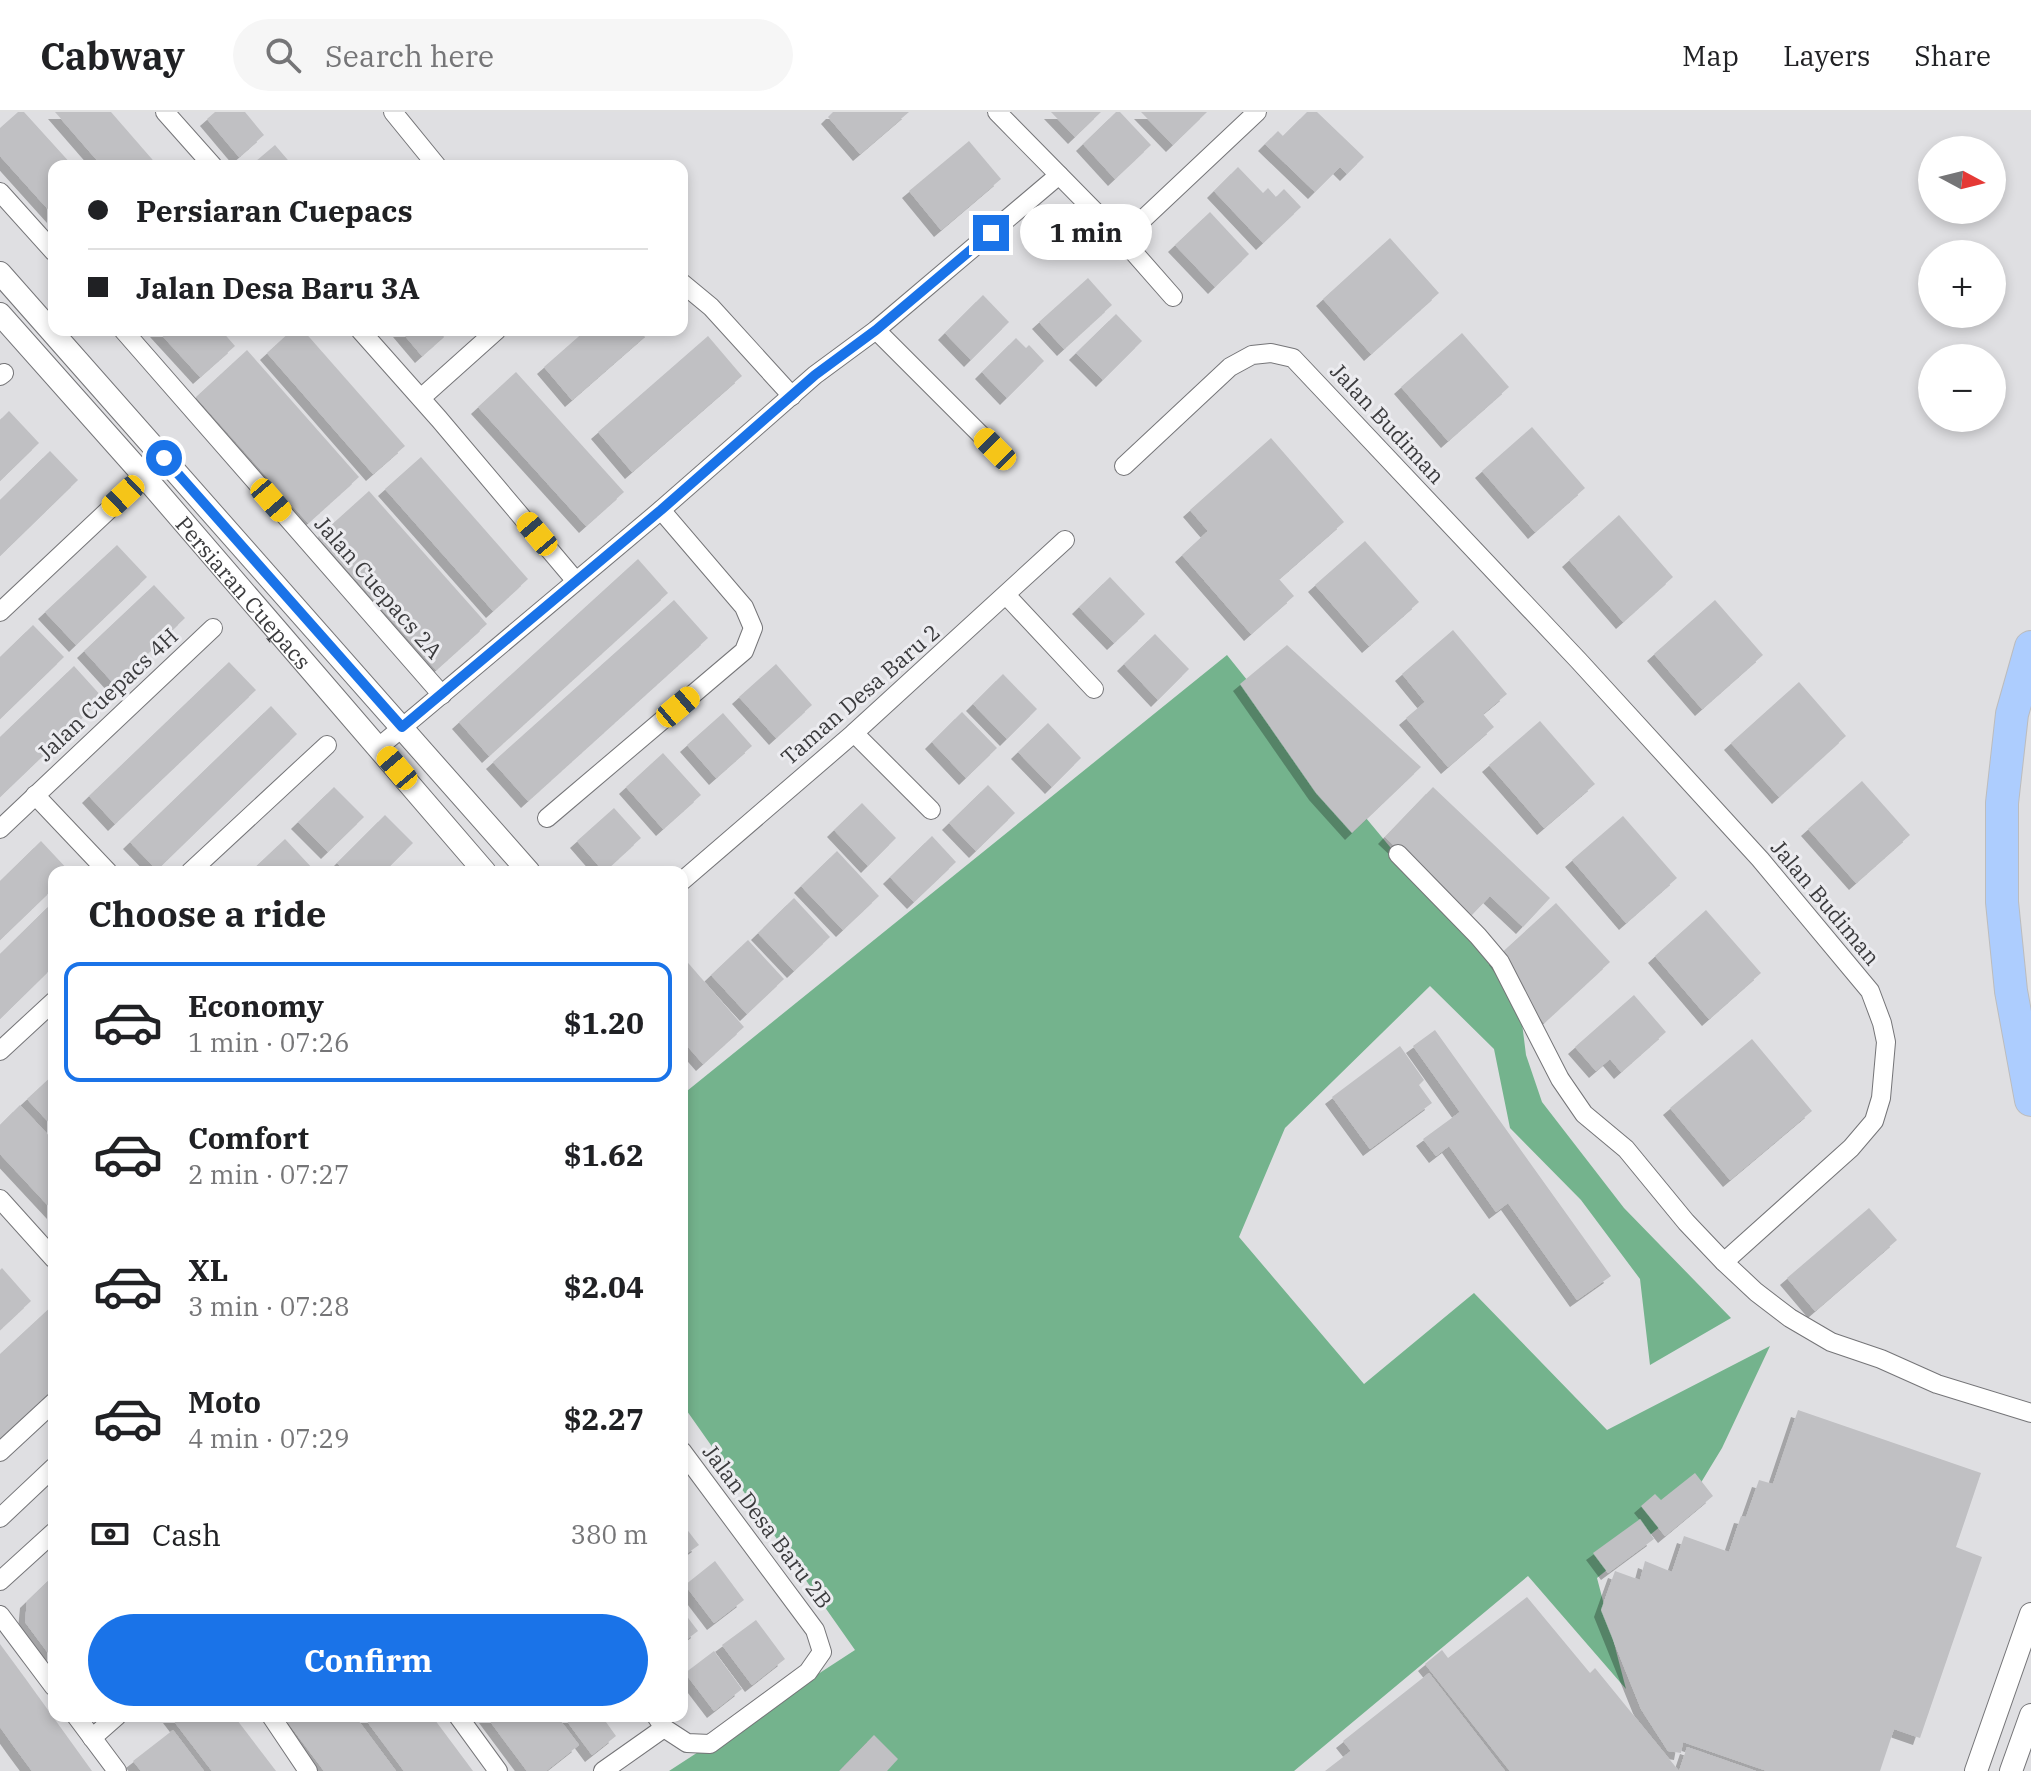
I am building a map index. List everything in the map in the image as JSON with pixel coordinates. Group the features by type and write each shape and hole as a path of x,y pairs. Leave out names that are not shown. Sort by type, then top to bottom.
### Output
{"highway":[{"path":"2028,1089 2011,991 2002,902 2002,803 2012,714 2031,647"}],"street":[{"path":"165,112 208,160"},
{"path":"393,112 432,160"},
{"path":"997,112 1122,239 1173,297"},
{"path":"1122,239 1257,112"},
{"path":"379,747 661,510 815,375 876,330 1059,175"},
{"path":"0,192 48,245"},
{"name":"Persiaran Cuepacs","path":"0,273 48,327"},
{"path":"688,288 711,307 792,396"},
{"name":"Persiaran Cuepacs","path":"0,314 480,866"},
{"path":"876,330 995,449"},
{"name":"Persiaran Cuepacs","path":"56,336 524,866"},
{"name":"Jalan Cuepacs 2A","path":"128,336 442,695"},
{"path":"365,336 575,580"},
{"path":"421,398 490,336"},
{"name":"Jalan Budiman","path":"1124,466 1230,367 1252,355 1271,353 1293,358 1760,859 1870,991 1886,1042 1881,1098 1874,1121 1851,1148 1724,1262"},
{"path":"0,612 164,458"},
{"path":"547,818 744,651 753,628 744,607 661,510"},
{"name":"Taman Desa Baru 2","path":"688,876 854,733 1065,540"},
{"path":"1007,596 1094,689"},
{"name":"Jalan Cuepacs 4H","path":"0,829 213,628"},
{"path":"854,733 931,810"},
{"path":"196,866 327,745"},
{"path":"35,795 102,866"},
{"path":"1398,854 1500,962 1560,1079 1584,1114 1626,1149 1670,1204 1724,1262 1767,1301 1831,1342 1881,1359 1937,1384 2031,1413"},
{"path":"0,1051 48,1011"},
{"path":"2,1206 48,1253"},
{"path":"0,1452 48,1408"},
{"name":"Jalan Desa Baru 2B","path":"660,1722 687,1743 710,1744 808,1672 822,1652 815,1630 688,1459"},
{"path":"0,1518 48,1473"},
{"path":"0,1581 48,1537"},
{"path":"1976,1771 2031,1614"},
{"path":"0,1615 48,1679"},
{"path":"2011,1771 2031,1715"},
{"path":"80,1722 117,1771"},
{"path":"92,1738 110,1722"},
{"path":"275,1722 308,1771"},
{"path":"462,1722 498,1771"},
{"path":"603,1771 660,1722"}],"green space":[{"path":"1227,655 1296,741 1366,818 1449,918 1518,991 1526,1055 1542,1102 1624,1208 1731,1318 1650,1365 1640,1279 1581,1200 1510,1128 1494,1049 1430,986 1285,1128 1239,1237 1364,1384 1474,1293 1607,1430 1770,1346 1722,1448 1688,1504 1597,1578 1626,1689 1528,1576 1294,1771 669,1771 855,1650 688,1413 688,1090"}],"building":[{"path":"18,112 24,112 68,160 48,160 48,209 0,156 0,128"},
{"path":"55,112 111,112 153,160 97,160"},
{"path":"215,112 245,112 264,135 239,157 207,119"},
{"path":"833,112 909,112 860,154 828,117"},
{"path":"1051,112 1101,112 1075,137"},
{"path":"1116,112 1120,112 1151,145 1115,179 1083,144"},
{"path":"1141,112 1207,112 1173,145"},
{"path":"1307,112 1317,112 1364,157 1347,174 1340,167 1315,192 1265,144 1278,131 1283,136"},
{"path":"969,141 1001,179 941,230 909,191"},
{"path":"275,145 288,160 257,160"},
{"path":"1238,167 1263,193 1268,188 1276,197 1284,189 1301,207 1263,243 1214,191"},
{"path":"1210,212 1249,254 1215,287 1175,245"},
{"path":"1390,238 1439,293 1371,354 1323,299"},
{"path":"1088,278 1112,305 1064,349 1039,322"},
{"path":"983,295 1009,322 971,360 945,333"},
{"path":"1116,314 1142,341 1103,380 1076,353"},
{"path":"1462,333 1509,387 1448,441 1401,387"},
{"path":"162,336 226,336 235,346 200,377"},
{"path":"285,336 308,336 405,446 373,474 267,353"},
{"path":"405,336 444,336 422,356"},
{"path":"579,336 645,336 572,400 544,367"},
{"path":"708,336 742,376 632,472 598,432"},
{"path":"1016,338 1026,348 1029,345 1044,361 1007,398 982,372"},
{"path":"247,350 359,477 308,523 196,397"},
{"path":"516,372 624,492 586,526 478,407"},
{"path":"9,411 39,443 0,481 0,420"},
{"path":"1532,427 1585,488 1535,532 1482,471"},
{"path":"1271,438 1344,522 1279,579 1294,596 1251,634 1182,555 1208,531 1190,510"},
{"path":"50,451 78,480 0,556 0,500"},
{"path":"421,457 528,579 493,611 385,489"},
{"path":"369,491 487,624 436,670 318,537"},
{"path":"1619,515 1673,577 1623,622 1569,560"},
{"path":"1365,541 1419,602 1369,646 1315,585"},
{"path":"117,545 147,577 76,645 45,612"},
{"path":"638,559 668,593 489,756 459,722"},
{"path":"1110,577 1145,614 1114,643 1079,607"},
{"path":"154,585 185,618 115,685 84,651"},
{"path":"674,600 708,638 528,801 493,762"},
{"path":"1715,600 1763,655 1702,709 1654,654"},
{"path":"33,625 64,657 0,719 0,657"},
{"path":"1453,630 1507,694 1483,714 1494,727 1448,767 1406,718 1425,702 1402,674"},
{"path":"1155,634 1189,669 1158,700 1124,664"},
{"path":"1287,645 1421,767 1352,833 1316,793 1240,684"},
{"path":"229,662 256,690 115,824 89,796"},
{"path":"776,664 812,705 776,738 739,697"},
{"path":"74,666 103,698 0,797 0,737"},
{"path":"1003,674 1037,709 1007,739 973,704"},
{"path":"1799,682 1846,736 1779,797 1731,743"},
{"path":"271,706 297,734 161,866 153,866 130,842"},
{"path":"962,712 997,748 966,778 932,742"},
{"path":"723,713 752,746 716,778 687,745"},
{"path":"1540,721 1595,784 1544,828 1489,765"},
{"path":"1048,723 1081,758 1052,787 1018,752"},
{"path":"663,753 701,795 663,829 626,787"},
{"path":"1862,781 1910,835 1856,883 1808,829"},
{"path":"988,785 1015,813 976,851 949,823"},
{"path":"334,787 364,817 328,852 298,822"},
{"path":"1433,787 1550,898 1523,927 1490,896 1470,917 1385,837"},
{"path":"862,803 896,838 868,866 834,830"},
{"path":"614,808 641,838 611,866 599,866 577,841"},
{"path":"385,815 413,843 390,866 340,866 337,863"},
{"path":"1623,816 1677,878 1626,923 1572,860"},
{"path":"932,836 956,862 914,902 890,877"},
{"path":"285,839 310,866 256,866"},
{"path":"41,841 64,866 48,866 48,894 0,940 0,881"},
{"path":"837,851 879,896 843,930 801,886"},
{"path":"794,898 830,937 794,971 758,933"},
{"path":"1556,903 1610,962 1544,1023 1496,958"},
{"path":"48,907 48,972 0,1019 0,954"},
{"path":"1706,910 1761,973 1709,1019 1655,956"},
{"path":"748,940 784,979 747,1014 711,975"},
{"path":"688,963 744,1027 703,1064 688,1047"},
{"path":"1634,995 1666,1032 1621,1072 1610,1059 1596,1071 1575,1047"},
{"path":"1435,1030 1611,1276 1577,1300 1508,1203 1496,1212 1449,1146 1436,1156 1423,1139 1460,1112 1413,1046"},
{"path":"1752,1039 1812,1111 1730,1180 1670,1108"},
{"path":"1400,1046 1424,1080 1419,1085 1432,1103 1370,1149 1332,1097"},
{"path":"48,1080 48,1122 27,1099"},
{"path":"20,1105 48,1135 48,1206 0,1154 0,1125"},
{"path":"1869,1208 1897,1240 1815,1311 1787,1278"},
{"path":"2,1268 31,1301 0,1330 0,1270"},
{"path":"48,1310 48,1400 0,1444 0,1354"},
{"path":"1798,1410 1981,1473 1956,1547 1982,1557 1920,1738 1894,1729 1880,1771 1767,1771 1683,1742 1681,1753 1668,1751 1641,1709 1601,1610 1615,1571 1640,1580 1645,1561 1672,1572 1684,1536 1729,1552 1741,1516 1746,1517 1759,1480 1773,1484"},
{"path":"1695,1473 1713,1496 1665,1536 1641,1506 1655,1494 1661,1500"},
{"path":"1640,1519 1654,1539 1608,1573 1593,1553"},
{"path":"688,1531 699,1545 688,1553"},
{"path":"715,1561 744,1600 714,1623 688,1589 688,1583"},
{"path":"48,1581 48,1653 25,1622 27,1601"},
{"path":"1527,1597 1590,1673 1595,1668 1679,1771 1510,1771 1425,1664 1442,1650 1448,1658"},
{"path":"688,1618 698,1631 688,1638"},
{"path":"756,1620 785,1659 752,1685 722,1645"},
{"path":"0,1644 48,1710 48,1722 57,1722 92,1771 32,1771 0,1727"},
{"path":"714,1651 742,1689 714,1711 688,1677 688,1671"},
{"path":"1429,1673 1505,1771 1325,1771 1351,1751 1343,1741"},
{"path":"175,1722 239,1722 276,1771 212,1771"},
{"path":"287,1722 359,1722 396,1771 324,1771"},
{"path":"367,1722 436,1722 473,1771 404,1771"},
{"path":"490,1722 562,1722 579,1745 546,1771 527,1771"},
{"path":"567,1722 606,1722 616,1736 592,1755"},
{"path":"173,1730 204,1771 141,1771 133,1761"},
{"path":"874,1735 898,1759 887,1771 839,1771"},
{"path":"1687,1747 1756,1771 1679,1771"}],"route":[{"path":"164,458 402,727 661,510 815,375 876,330 991,233"}]}
